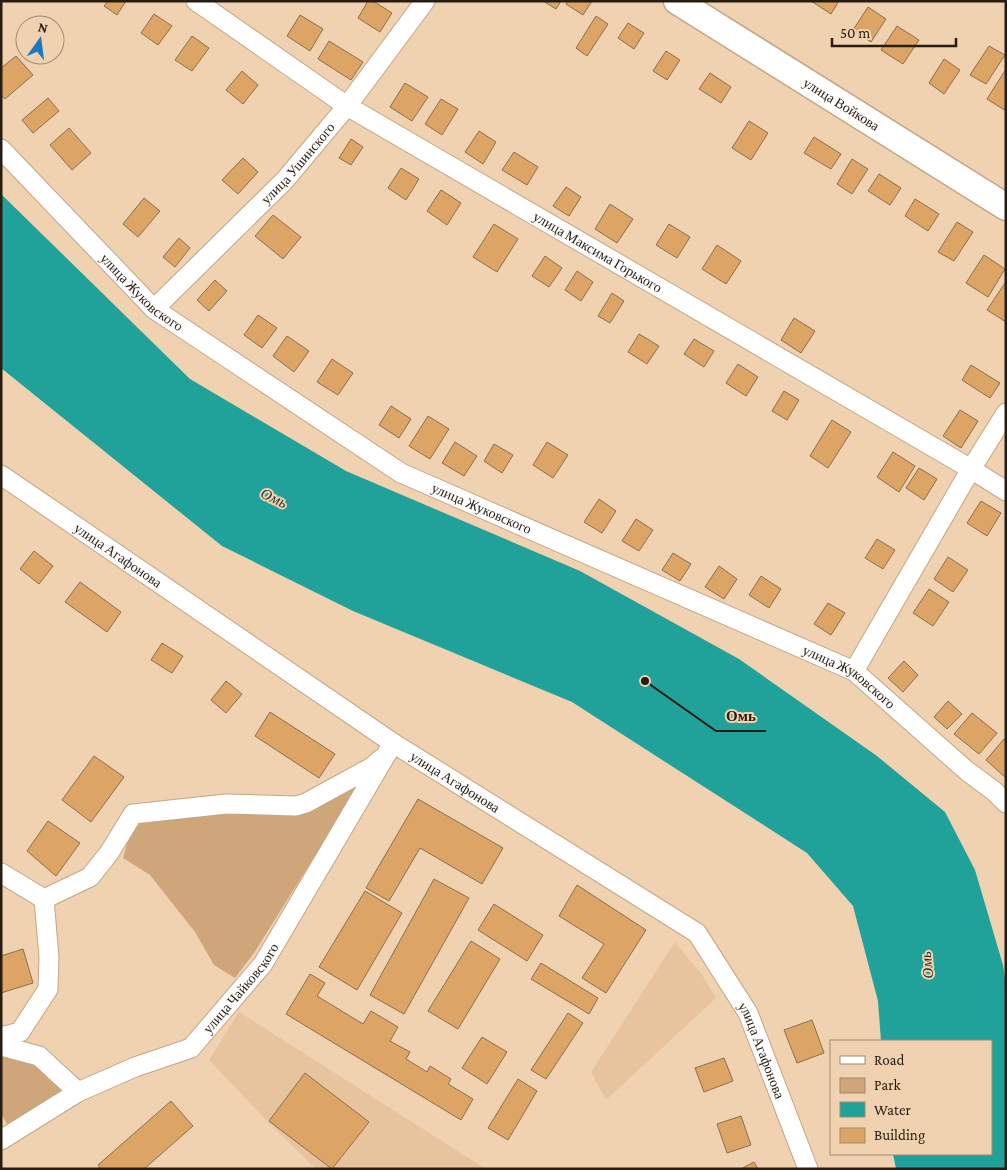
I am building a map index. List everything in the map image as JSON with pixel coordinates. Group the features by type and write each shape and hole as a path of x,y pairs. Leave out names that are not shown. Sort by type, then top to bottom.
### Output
{"main road":[{"name":"улица Войкова","path":"678,1 1006,207"}],"street":[{"name":"улица Максима Горького","path":"196,1 347,106 971,468 1006,491"},
{"name":"улица Ушинского","path":"154,309 285,180 347,106 425,1"},
{"name":"улица Жуковского","path":"1,148 154,309 402,473 854,671 1006,803"},
{"path":"854,671 971,468 1006,413"},
{"name":"улица Агафонова","path":"1,475 390,748 697,934 748,1013 808,1169"},
{"path":"44,899 90,876 109,853 133,814 226,804 296,806 306,803 372,767 390,748"},
{"name":"улица Чайковского","path":"1,1140 78,1092 135,1067 191,1048 263,964 390,748"},
{"path":"1,873 44,899"},
{"path":"39,1056 32,1034 48,989 49,957 44,899"},
{"path":"1,1037 20,1032 48,989"},
{"path":"1,1046 39,1056 78,1092"}],"shaded area":[{"path":"675,942 702,975 716,998 606,1100 591,1072"},
{"path":"239,1012 486,1169 316,1169 209,1060"}],"green space":[{"path":"366,774 254,953 235,978 214,965 195,932 150,875 123,858 134,819 233,808 300,810"},
{"path":"1,1050 38,1058 74,1092 10,1130 1,1113"}],"water":[{"name":"Омь","path":"1,194 190,379 346,471 580,571 739,659 877,756 945,812 975,870 1003,965 1006,986 1006,1169 896,1169 893,1155 992,1155 992,1040 881,1040 878,1001 853,906 807,853 572,702 353,611 222,546 1,368"}],"building":[{"path":"108,1 126,1 117,15 104,6"},
{"path":"368,1 373,1 392,13 380,32 358,18"},
{"path":"543,1 561,1 556,9"},
{"path":"568,1 592,1 583,15 566,4"},
{"path":"811,1 839,1 831,14"},
{"path":"868,7 886,19 871,42 853,30"},
{"path":"154,14 172,26 158,45 141,33"},
{"path":"300,15 323,29 310,51 287,36"},
{"path":"596,16 608,24 587,56 576,48"},
{"path":"628,23 644,33 634,49 618,38"},
{"path":"897,26 919,40 903,64 881,50"},
{"path":"192,36 209,48 192,71 175,60"},
{"path":"329,41 363,62 351,80 318,59"},
{"path":"989,46 1005,55 986,84 970,75"},
{"path":"666,51 680,60 667,80 653,71"},
{"path":"15,57 15,65 24,65 33,75 5,99 1,95 1,68"},
{"path":"944,59 960,70 944,94 929,83"},
{"path":"1006,69 1006,111 987,99"},
{"path":"242,71 258,85 243,104 226,90"},
{"path":"710,73 731,87 721,103 699,89"},
{"path":"405,83 428,97 412,121 390,107"},
{"path":"48,98 59,111 33,133 22,120"},
{"path":"441,99 458,109 442,135 425,124"},
{"path":"749,121 768,133 751,160 732,148"},
{"path":"69,128 91,153 72,170 50,145"},
{"path":"479,131 496,142 483,164 465,152"},
{"path":"814,137 841,154 831,169 804,153"},
{"path":"351,139 363,147 351,165 339,158"},
{"path":"514,152 538,167 527,185 502,170"},
{"path":"243,158 258,172 238,194 222,180"},
{"path":"852,159 868,169 852,194 837,184"},
{"path":"401,168 419,179 406,200 388,188"},
{"path":"879,174 901,188 890,205 868,191"},
{"path":"566,187 581,197 569,216 553,206"},
{"path":"441,190 461,203 447,225 427,211"},
{"path":"144,198 160,211 138,237 123,224"},
{"path":"915,199 939,214 928,231 905,216"},
{"path":"610,204 633,219 617,243 595,229"},
{"path":"273,215 301,237 283,259 255,236"},
{"path":"957,222 973,232 954,261 938,252"},
{"path":"494,224 518,239 497,272 473,257"},
{"path":"669,224 690,237 677,258 656,245"},
{"path":"179,238 190,248 175,267 163,257"},
{"path":"717,245 741,261 726,284 702,269"},
{"path":"984,255 1005,269 988,297 966,283"},
{"path":"545,256 562,268 549,287 532,276"},
{"path":"577,271 593,282 581,301 565,290"},
{"path":"215,280 227,291 209,311 197,300"},
{"path":"1006,283 1006,322 987,310"},
{"path":"612,293 624,301 610,323 598,316"},
{"path":"258,315 277,328 262,348 244,335"},
{"path":"794,318 815,331 801,353 781,340"},
{"path":"639,334 659,346 647,364 628,352"},
{"path":"287,336 309,351 294,372 273,356"},
{"path":"694,339 714,351 704,367 684,354"},
{"path":"332,359 353,373 338,395 317,382"},
{"path":"738,364 758,377 746,396 726,383"},
{"path":"971,365 1000,383 990,398 962,380"},
{"path":"784,391 799,400 787,420 772,411"},
{"path":"391,406 411,419 399,438 379,425"},
{"path":"960,410 978,421 961,448 943,436"},
{"path":"428,416 449,429 430,459 409,446"},
{"path":"832,420 851,432 828,468 810,456"},
{"path":"455,442 477,456 464,476 442,463"},
{"path":"547,442 568,455 553,478 533,465"},
{"path":"494,444 513,455 502,473 484,461"},
{"path":"893,452 915,466 899,492 877,477"},
{"path":"919,468 937,479 924,500 906,488"},
{"path":"599,499 616,511 602,533 584,522"},
{"path":"981,501 1001,513 987,536 967,523"},
{"path":"636,519 653,530 639,551 622,541"},
{"path":"877,539 895,550 883,569 865,558"},
{"path":"34,551 53,566 39,584 20,569"},
{"path":"673,553 691,564 680,581 662,570"},
{"path":"948,557 968,570 953,592 934,579"},
{"path":"719,566 737,579 724,599 705,587"},
{"path":"761,576 781,589 769,608 749,595"},
{"path":"80,582 121,612 107,632 65,602"},
{"path":"929,589 949,602 933,626 913,613"},
{"path":"828,603 845,613 831,635 814,624"},
{"path":"162,643 183,656 172,673 151,660"},
{"path":"904,661 918,675 903,692 888,678"},
{"path":"226,681 242,694 226,713 211,700"},
{"path":"948,701 962,714 947,729 934,717"},
{"path":"270,712 335,754 319,778 255,736"},
{"path":"972,713 997,733 979,754 954,734"},
{"path":"1004,739 1006,741 1006,778 986,760"},
{"path":"94,756 124,777 91,822 62,800"},
{"path":"418,799 503,848 482,884 420,848 389,901 366,888"},
{"path":"48,821 80,843 56,876 27,851"},
{"path":"434,879 469,898 404,1014 370,995"},
{"path":"577,885 646,930 606,993 582,978 604,944 559,916"},
{"path":"365,891 402,913 357,990 319,967"},
{"path":"494,904 543,935 527,961 478,930"},
{"path":"471,941 500,959 458,1029 428,1011"},
{"path":"23,949 33,983 1,993 1,956"},
{"path":"541,963 598,998 589,1014 531,979"},
{"path":"310,974 325,983 317,996 363,1024 371,1011 398,1027 390,1041 410,1052 406,1059 427,1072 430,1066 451,1079 448,1084 473,1099 461,1120 286,1014"},
{"path":"568,1013 583,1023 546,1079 531,1070"},
{"path":"812,1020 824,1053 797,1063 784,1030"},
{"path":"482,1037 507,1052 487,1084 462,1068"},
{"path":"724,1058 733,1081 704,1092 695,1068"},
{"path":"305,1073 369,1122 332,1169 269,1121"},
{"path":"518,1079 537,1091 508,1140 488,1128"},
{"path":"171,1101 193,1126 144,1169 101,1169 98,1165"},
{"path":"741,1116 751,1145 727,1153 717,1124"},
{"path":"754,1162 758,1169 741,1169"}],"place":[{"name":"Омь","path":"645,681"}]}
